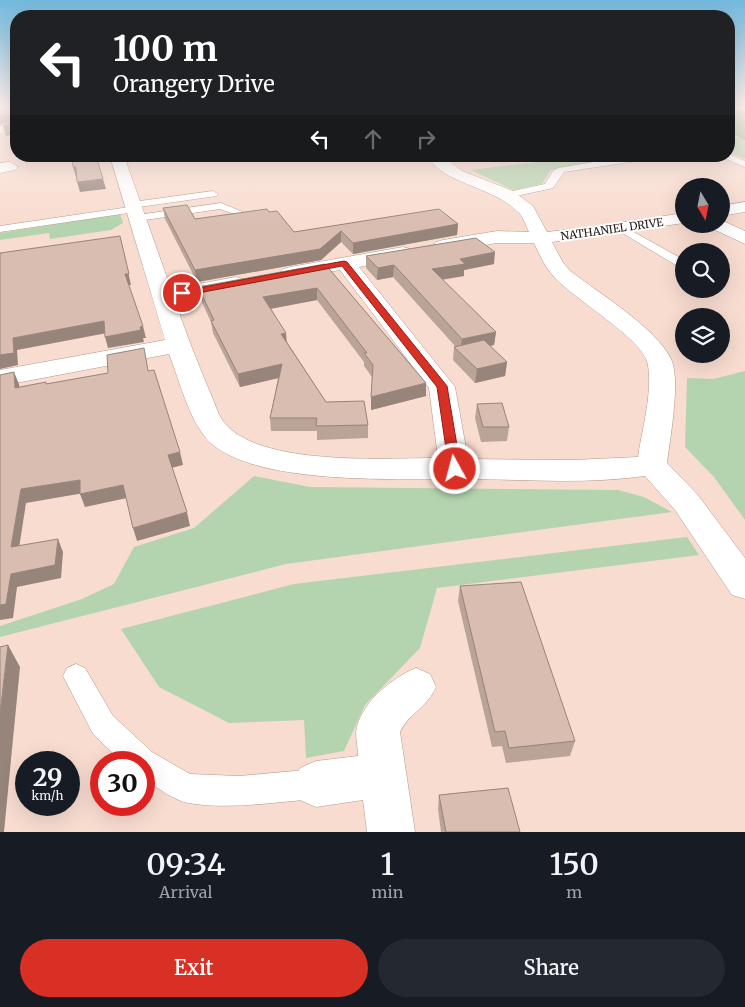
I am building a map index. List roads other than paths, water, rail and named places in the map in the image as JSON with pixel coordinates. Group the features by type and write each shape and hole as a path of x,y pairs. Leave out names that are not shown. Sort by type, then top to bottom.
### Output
{"street":[{"path":"120,162 134,220 164,297 178,345 210,424 223,438 248,452 280,461 332,467 573,470 622,469 652,465"},
{"path":"441,162 457,174 507,195 527,210 553,264 563,275 645,340 659,360 662,383 652,465 686,502 745,585"},
{"path":"730,210 745,207"},
{"name":"NATHANIEL DRIVE","path":"164,297 344,263 497,237 539,238 623,229 675,220"},
{"path":"730,230 745,238"},
{"path":"344,263 442,386 455,469"},
{"path":"0,378 178,345"},
{"path":"391,832 382,775 378,731 388,711 416,686"},
{"path":"316,784 382,775"}],"lane":[{"path":"507,195 548,186 556,173 561,170 612,162"},
{"path":"134,220 213,194"},
{"path":"0,228 134,220 221,206 237,212"},
{"path":"623,229 675,268"},
{"path":"76,676 103,725 130,751"},
{"path":"155,770 188,788 239,791 316,784"}]}
